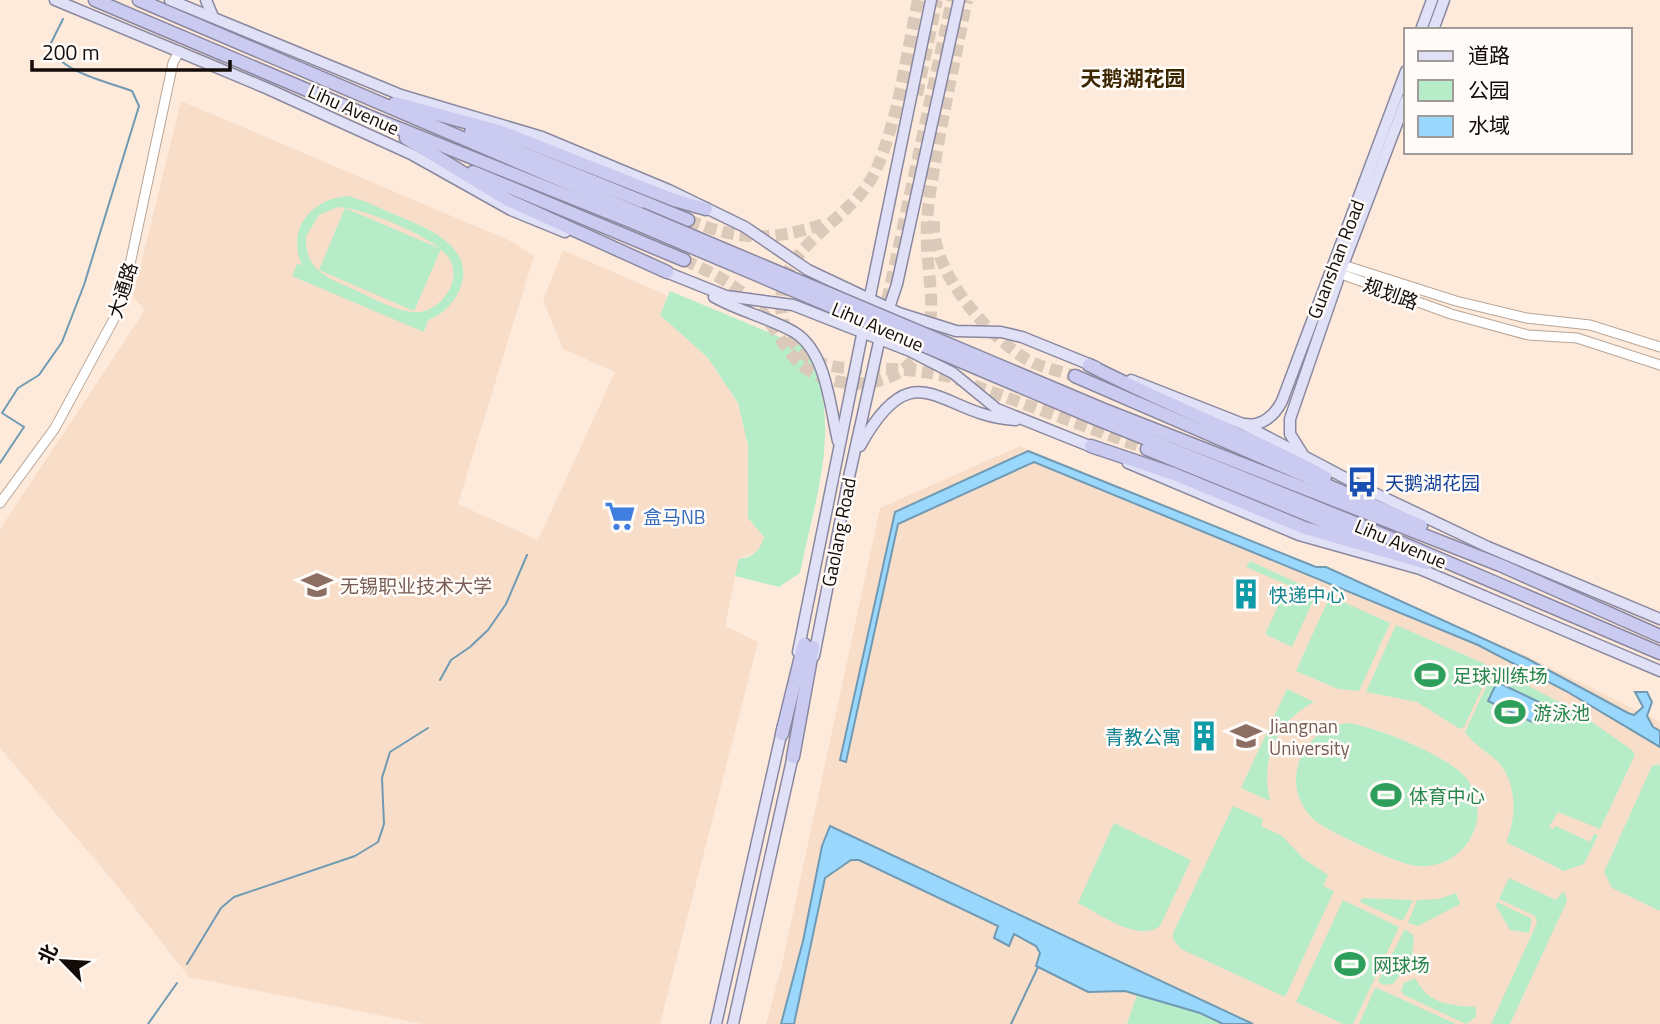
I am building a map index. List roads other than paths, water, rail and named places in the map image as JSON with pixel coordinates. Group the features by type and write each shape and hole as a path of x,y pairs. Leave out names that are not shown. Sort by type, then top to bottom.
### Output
{"highway":[{"name":"Lihu Avenue","path":"95,0 373,118 638,219"},
{"name":"Lihu Avenue","path":"139,0 354,90 638,219 1610,631 1660,655"},
{"path":"354,90 502,132 674,200 706,209"},
{"path":"414,109 688,220"},
{"path":"373,118 508,200 667,272"},
{"path":"428,151 684,260"},
{"path":"1088,365 1165,404 1270,448 1371,502 1500,565"},
{"path":"1074,376 1371,502"},
{"name":"Lihu Avenue","path":"1100,414 1500,565 1660,636"},
{"path":"1091,446 1174,474 1305,528 1416,558"},
{"path":"1147,449 1307,517 1549,611 1591,624"},
{"path":"1580,599 1660,628"},
{"name":"Gaolang Road","path":"782,734 808,645 793,757"}],"main road":[{"path":"55,0 179,51 411,154 511,210 726,296 793,305 880,339 936,362 997,409 1029,420 1299,535 1420,569 1660,671"},
{"path":"170,0 401,95 542,137 669,190 745,227 808,270 889,308 956,331 1001,332 1022,337 1243,424 1368,490 1488,547 1660,619"},
{"path":"206,0 213,17"},
{"name":"Gaolang Road","path":"716,1024 782,734 838,445 932,0"},
{"name":"Gaolang Road","path":"733,1024 793,757 849,477 880,339 897,284 959,0"},
{"path":"1422,28 1432,0"},
{"path":"1434,28 1444,0"},
{"name":"Guanshan Road","path":"1304,455 1290,434 1290,419 1404,77"},
{"name":"Guanshan Road","path":"1243,424 1254,426 1276,411 1338,270 1404,105"},
{"path":"681,278 733,307 793,332 805,341 820,369 838,445"},
{"path":"849,477 860,446 879,414 905,395 927,391 999,419 1029,420"}],"street":[{"name":"大通路","path":"0,503 55,428 116,317 130,269 173,63 179,51"},
{"name":"规划路","path":"1338,270 1526,318 1590,326 1660,347"},
{"name":"规划路","path":"1338,270 1464,318 1528,335 1577,338 1660,365"}],"water":[{"path":"1028,451 1316,567 1326,567 1526,658 1628,713 1634,715 1643,707 1635,692 1647,692 1652,702 1647,716 1653,727 1660,731 1660,747 1566,691 1478,645 1034,462 898,524 846,762 840,760 895,512"},
{"path":"1497,682 1541,703 1532,722 1488,701"},
{"path":"830,826 1253,1024 1223,1024 1200,1013 1125,991 1088,992 1036,966 1040,953 1036,946 1014,934 1009,946 994,938 998,926 859,860 851,860 825,878 794,1024 781,1024 803,941 822,846"}],"waterway":[{"path":"0,463 24,427 2,413 18,388 39,375 62,342 84,285 139,106 132,91 85,75 55,54 50,45 63,19"},
{"path":"440,680 451,660 488,630 506,604 527,555"},
{"path":"187,964 221,908 234,897 355,856 378,842 384,824 382,778 390,752 428,728"},
{"path":"1011,1024 1038,967"},
{"path":"148,1024 177,983"}],"tunnel":[{"path":"918,0 891,129 876,170 865,189 816,236 789,270 782,291 782,315 790,338 805,355 826,365 908,370 951,377 1147,449"},
{"path":"917,95 937,0"},
{"path":"887,301 952,0"},
{"path":"684,260 745,295 762,312 799,363 817,375 845,383 875,382 901,371 912,362 921,350 930,325 928,210 940,132 967,0"},
{"path":"688,220 723,232 756,236 788,234 824,224"},
{"path":"934,221 935,240 941,260 964,300 980,319 1028,360 1075,376"}],"place":[{"name":"天鹅湖花园","path":"1362,482"},
{"name":"盒马NB","path":"620,516"},
{"name":"无锡职业技术大学","path":"317,585"},
{"name":"快递中心","path":"1246,594"},
{"name":"足球训练场","path":"1430,675"},
{"name":"游泳池","path":"1510,712"},
{"name":"青教公寓","path":"1204,736"},
{"name":"Jiangnan University","path":"1246,736"},
{"name":"体育中心","path":"1386,795"},
{"name":"网球场","path":"1350,964"}],"district":[{"name":"天鹅湖花园","path":"1133,78"}]}
